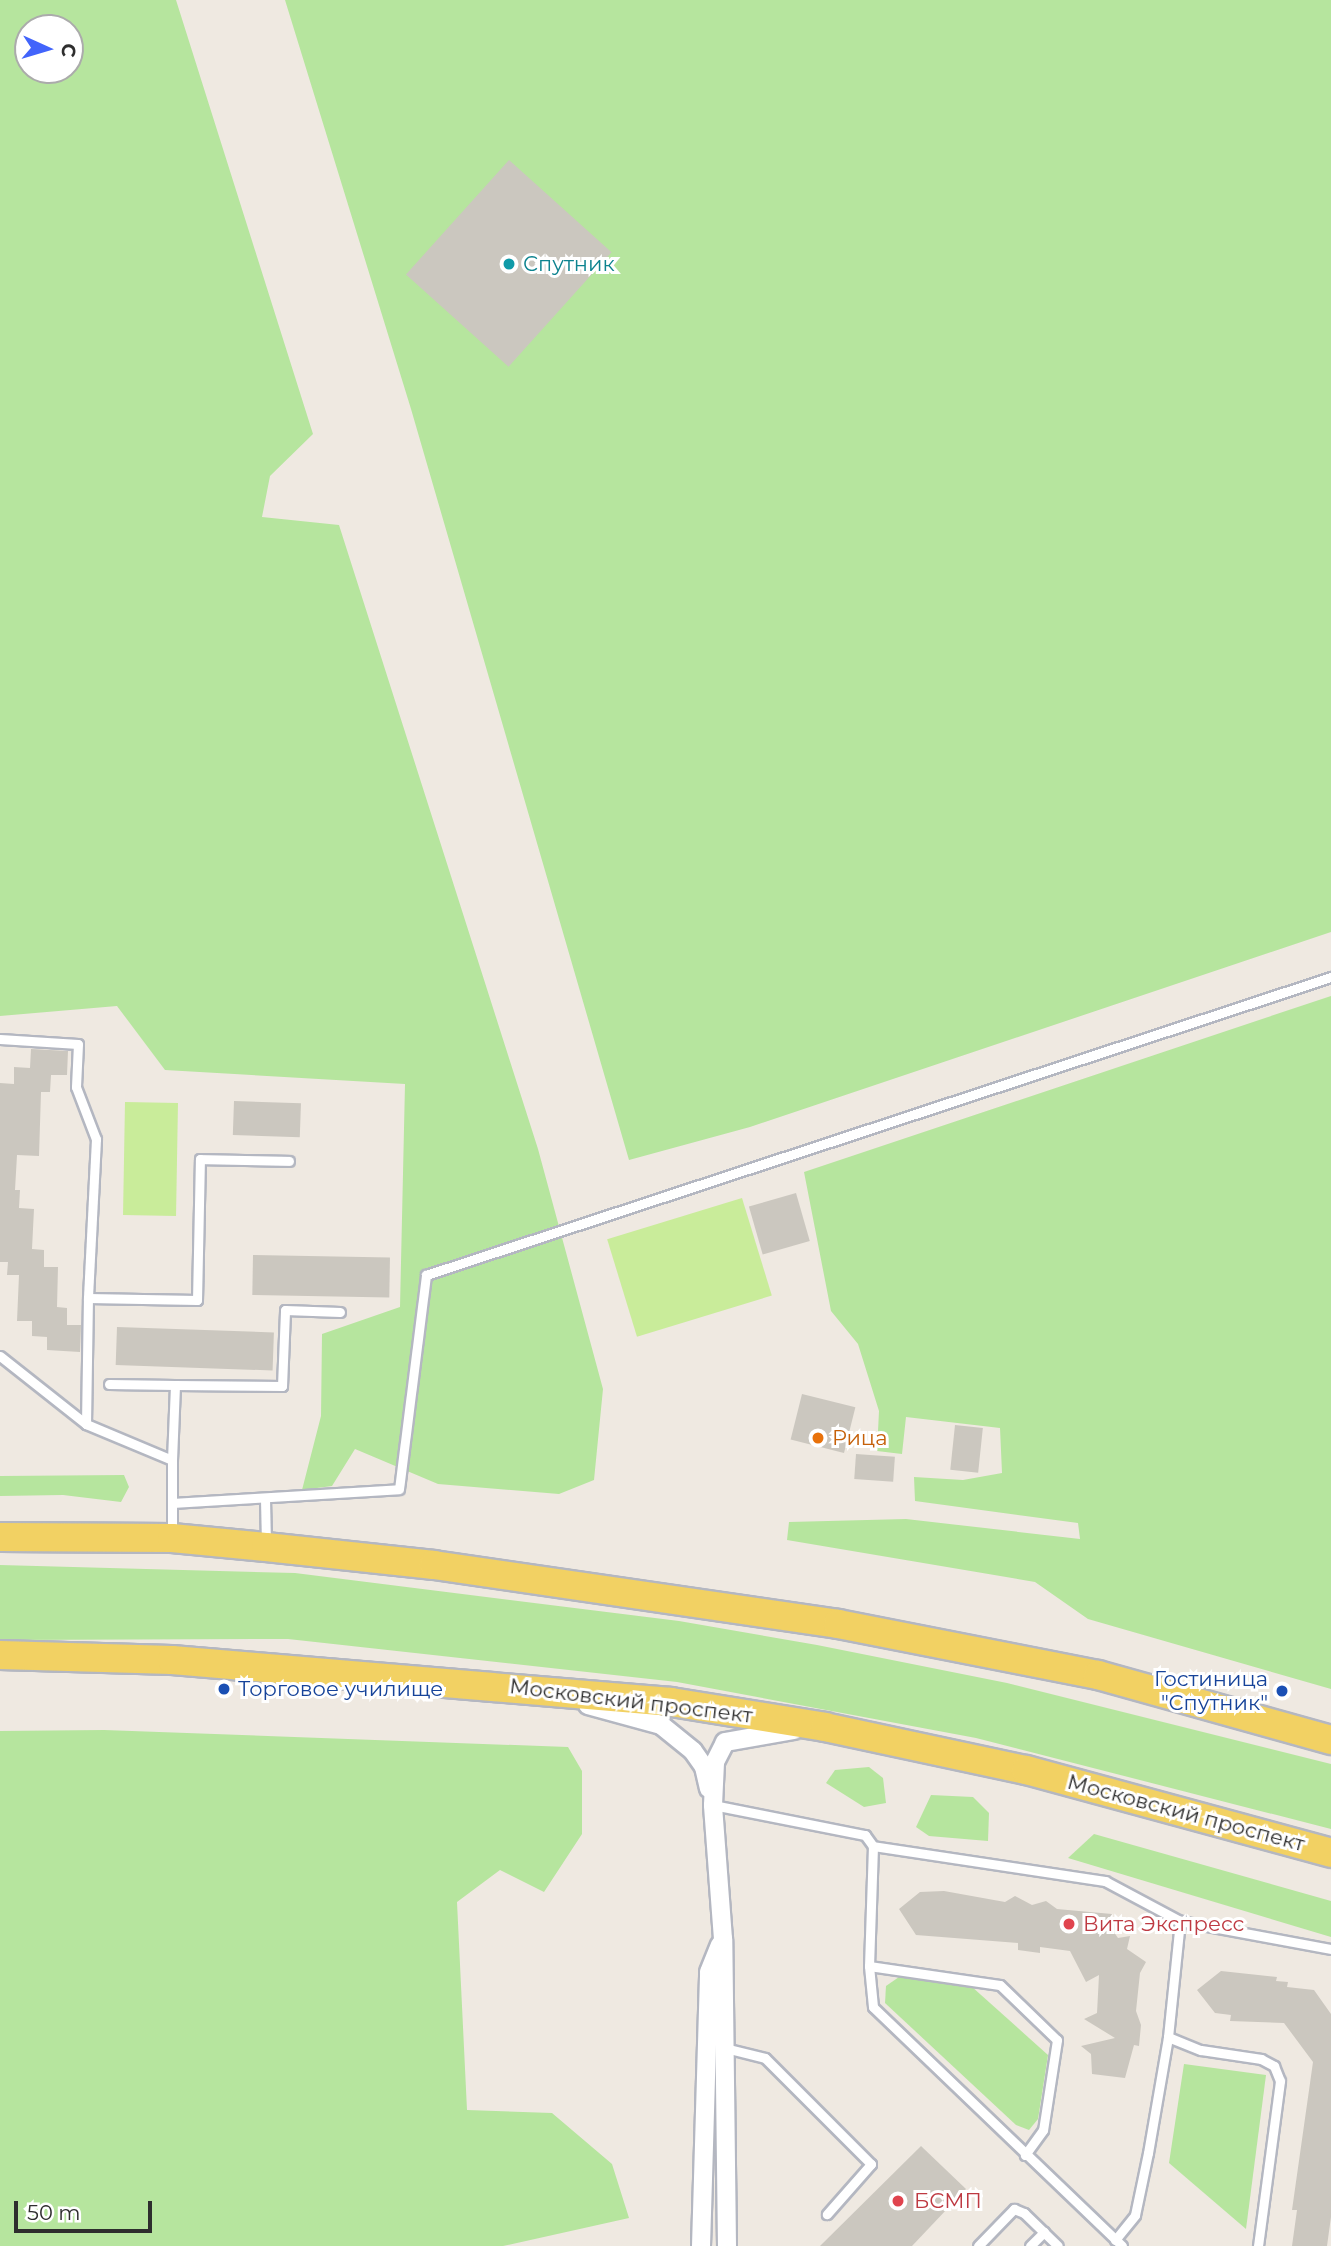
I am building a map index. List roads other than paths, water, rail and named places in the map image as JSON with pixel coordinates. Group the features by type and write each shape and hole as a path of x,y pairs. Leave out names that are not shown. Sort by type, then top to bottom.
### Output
{"main road":[{"path":"0,1537 172,1538 265,1547 434,1565 838,1624 1098,1675 1331,1740"},
{"name":"Московский проспект","path":"0,1655 173,1660 671,1702 825,1727 1029,1770 1331,1853"}],"street":[{"path":"535,1689 661,1726 693,1751 704,1767 713,1805"},
{"path":"727,2246 723,1939 713,1805 715,1762 725,1742 825,1727"},
{"path":"701,2246 709,1972 723,1939"}],"lane":[{"path":"172,1503 399,1489 426,1275 1331,977"},
{"path":"0,1039 78,1044 76,1087 96,1139 88,1298 86,1424"},
{"path":"88,1298 197,1300 200,1159 289,1161"},
{"path":"109,1384 282,1386 285,1310 340,1311"},
{"path":"0,1356 86,1424 172,1460"},
{"path":"172,1538 175,1385"},
{"path":"265,1499 265,1547"},
{"path":"713,1805 850,1829 865,1835 873,1846 869,1966 873,2007 1118,2243 1135,2215 1168,2038 1180,1921"},
{"path":"873,1846 1105,1881 1180,1921 1331,1949"},
{"path":"869,1966 1000,1985 1057,2040 1043,2130 1024,2155"},
{"path":"1168,2038 1201,2050 1261,2059 1277,2073 1280,2081 1258,2246"},
{"path":"725,2048 765,2058 871,2164 827,2214"},
{"path":"978,2246 1014,2209 1058,2246"},
{"path":"1030,2246 1044,2232"}],"place":[{"name":"Спутник","path":"509,264"},
{"name":"Рица","path":"818,1438"},
{"name":"Торговое училище","path":"224,1689"},
{"name":"Гостиница \"Спутник\"","path":"1282,1691"},
{"name":"Вита Экспресс","path":"1069,1924"},
{"name":"БСМП","path":"898,2201"}]}
